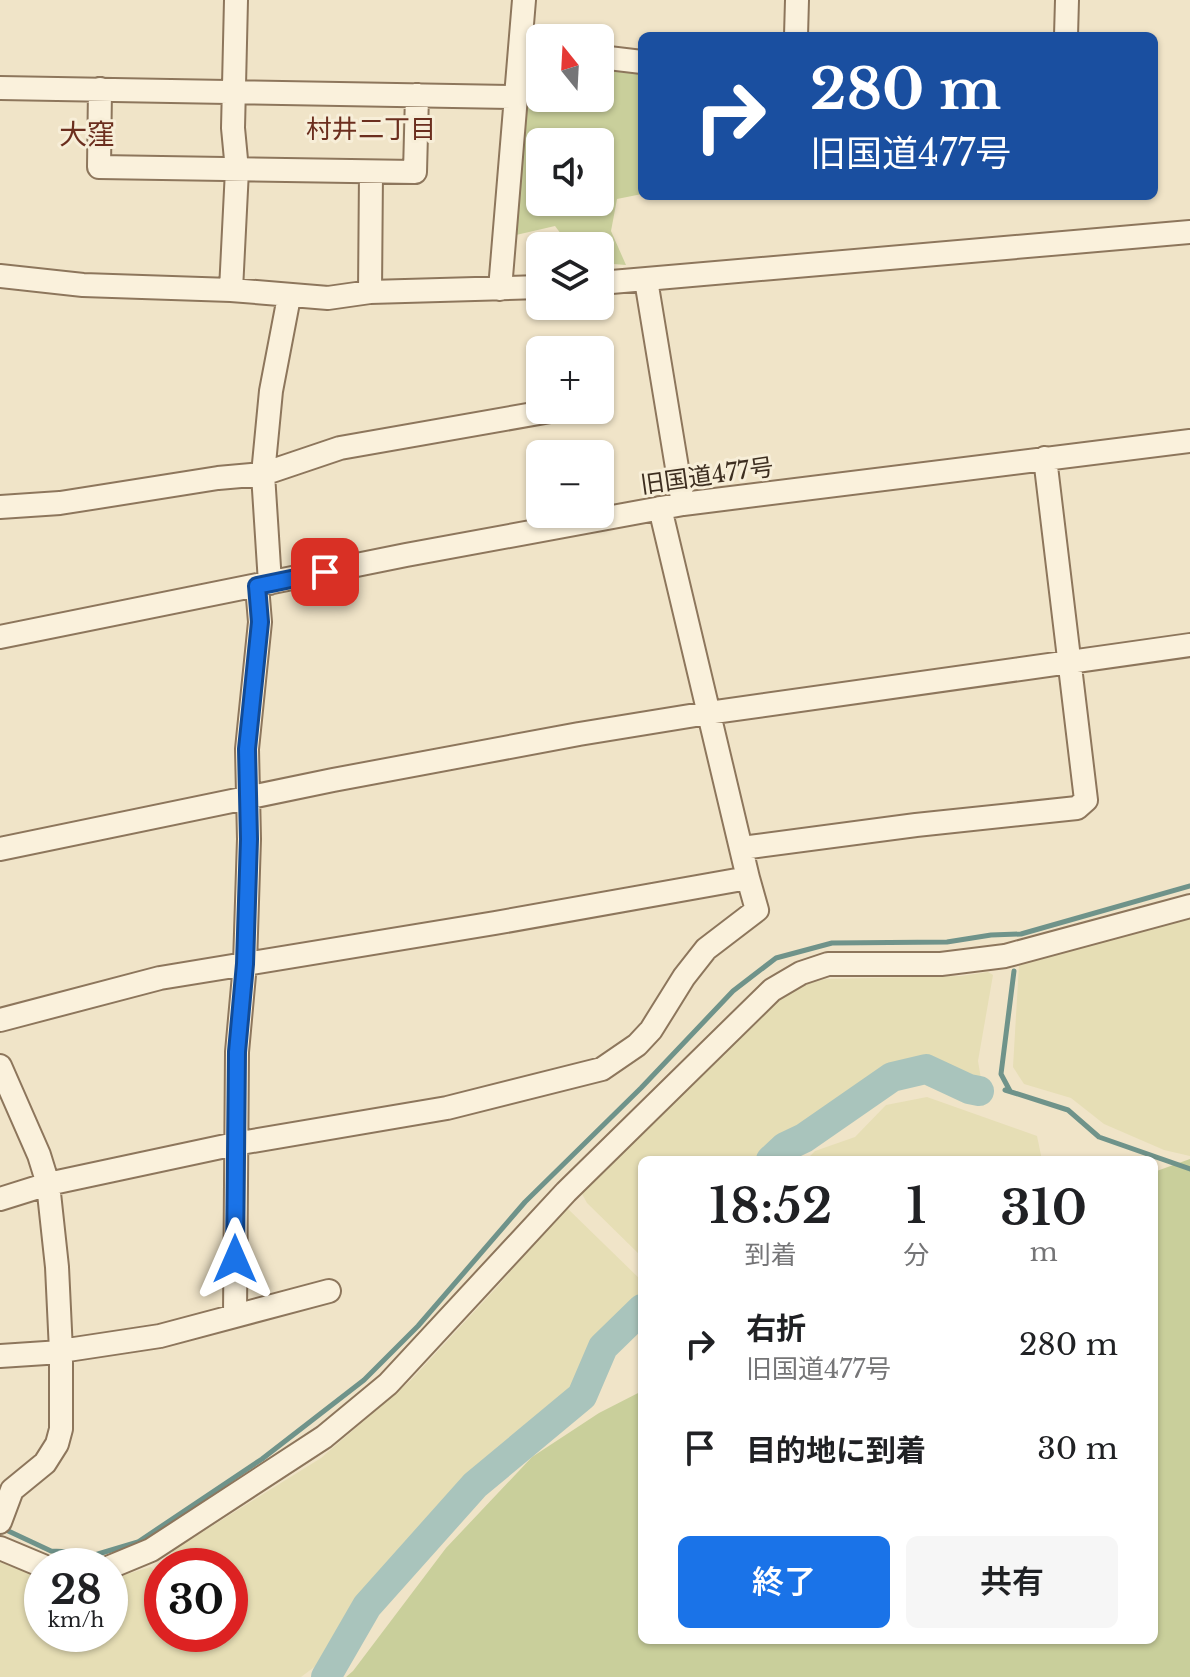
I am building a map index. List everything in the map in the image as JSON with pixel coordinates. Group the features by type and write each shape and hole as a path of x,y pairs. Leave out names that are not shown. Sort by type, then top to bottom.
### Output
{"street":[{"path":"231,290 237,170 232,92 236,0"},
{"path":"524,0 526,24"},
{"path":"796,32 797,0"},
{"path":"1066,32 1067,0"},
{"path":"500,289 514,97 526,59"},
{"path":"614,59 638,62"},
{"path":"0,88 514,97"},
{"path":"100,89 99,167 237,170 415,172 417,95"},
{"path":"370,292 371,172"},
{"path":"614,282 1190,232"},
{"path":"0,276 83,285 231,290 328,298 370,292 526,288"},
{"path":"646,280 683,504"},
{"path":"235,1316 237,1052 245,964 250,716 264,584 263,474 271,391 289,297"},
{"path":"0,507 60,503 218,478 263,474 340,448 526,415"},
{"name":"旧国道477号","path":"0,637 683,504 1190,441"},
{"path":"742,848 1077,808 1086,800 1045,458"},
{"path":"0,1199 48,1184 235,1144 447,1108 602,1069 637,1045 651,1030 684,977 706,949 757,910 660,508"},
{"path":"0,849 462,755 708,713 1190,645"},
{"path":"0,1020 142,981 748,878"},
{"path":"128,1560 151,1550 324,1437 388,1384 566,1192 772,990 801,973 828,964 941,964 1005,956 1190,906"},
{"path":"0,1066 39,1155 48,1184 57,1267 61,1352 61,1429 57,1444 45,1463 12,1490 1,1520"},
{"path":"0,1356 61,1352 160,1336 329,1291"},
{"path":"0,1548 24,1558"}],"shaded area":[{"path":"1190,916 1190,1156 1164,1150 1104,1124 1071,1098 1024,1084 1013,1067 1019,965"},
{"path":"988,972 993,975 978,1061 982,1085 926,1061 887,1067 765,1156 638,1156 638,1253 587,1203 582,1194 779,999 806,984 826,979 961,976"},
{"path":"927,1097 1037,1136 1041,1156 810,1156 815,1151 855,1137 886,1105"},
{"path":"566,1207 638,1277 638,1303 596,1342 575,1391 453,1492 353,1615 329,1656 301,1677 0,1677 0,1558 24,1570 24,1652 128,1652 128,1574 144,1569 144,1652 248,1652 248,1548 177,1548 321,1458 411,1380"}],"green space":[{"path":"614,66 638,69 638,195 617,199 614,215 614,128 526,128 526,216 614,216 611,232 560,232 555,226 516,235 526,98 526,112 614,112"},
{"path":"614,238 626,265 614,264"},
{"path":"1190,1159 1190,1677 346,1677 446,1548 532,1457 599,1413 638,1393 638,1644 1158,1644 1158,1171"}],"waterway":[{"path":"4,1529 51,1551 88,1557 138,1542 262,1459 364,1380 418,1326 525,1202 641,1088 733,991 776,958 832,943 947,942 1021,934 1190,886"},
{"path":"1010,1091 1001,1074 1014,971"},
{"path":"775,1156 892,1077 926,1069 979,1091"},
{"path":"1005,1090 1068,1110 1099,1137 1153,1156"},
{"path":"1158,1158 1190,1169"},
{"path":"326,1677 367,1606 475,1485 582,1396 603,1347 638,1313"}],"district":[{"name":"村井二丁目","path":"371,129"},
{"name":"大窪","path":"87,134"}],"route":[{"path":"235,1259 237,1052 245,964 249,839 247,749 260,622 257,586 325,572"}]}
